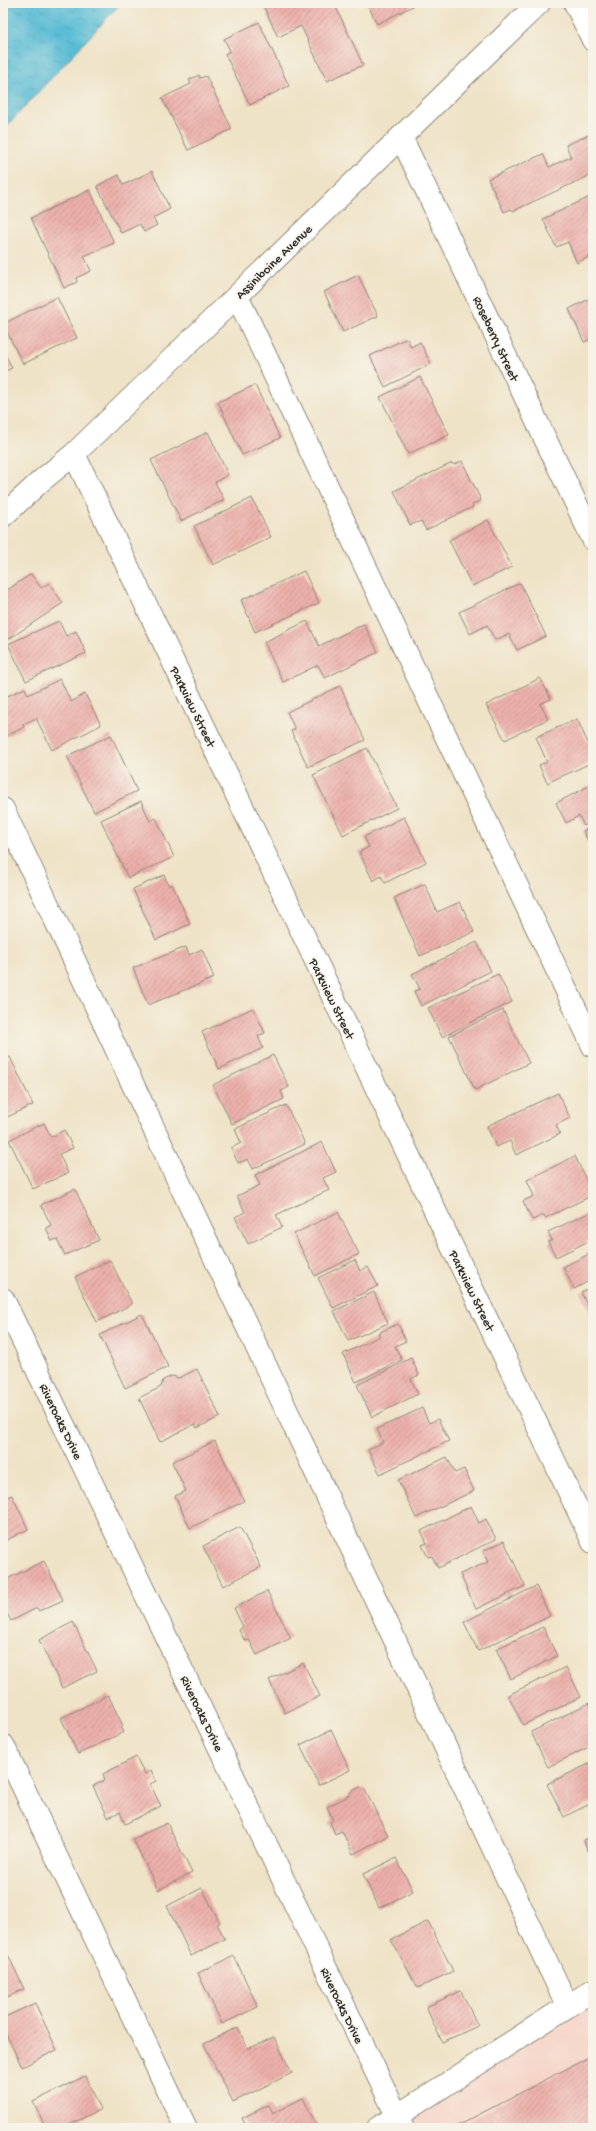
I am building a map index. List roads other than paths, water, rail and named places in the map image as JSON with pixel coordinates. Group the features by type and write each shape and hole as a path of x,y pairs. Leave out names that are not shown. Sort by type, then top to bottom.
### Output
{"street":[{"name":"Assiniboine Avenue","path":"3,516 41,481 74,454 539,3"},
{"path":"575,3 593,40"},
{"name":"Roseberry Street","path":"401,137 593,539"},
{"path":"237,296 593,1046"},
{"name":"Parkview Street","path":"74,454 593,1542"},
{"path":"4,815 567,2006"},
{"name":"Riveroaks Drive","path":"3,1299 400,2122"},
{"path":"3,1745 186,2128"},
{"path":"378,2128 400,2122 567,2006 593,1990"}],"water":[{"path":"3,3 121,3 3,130"}]}
